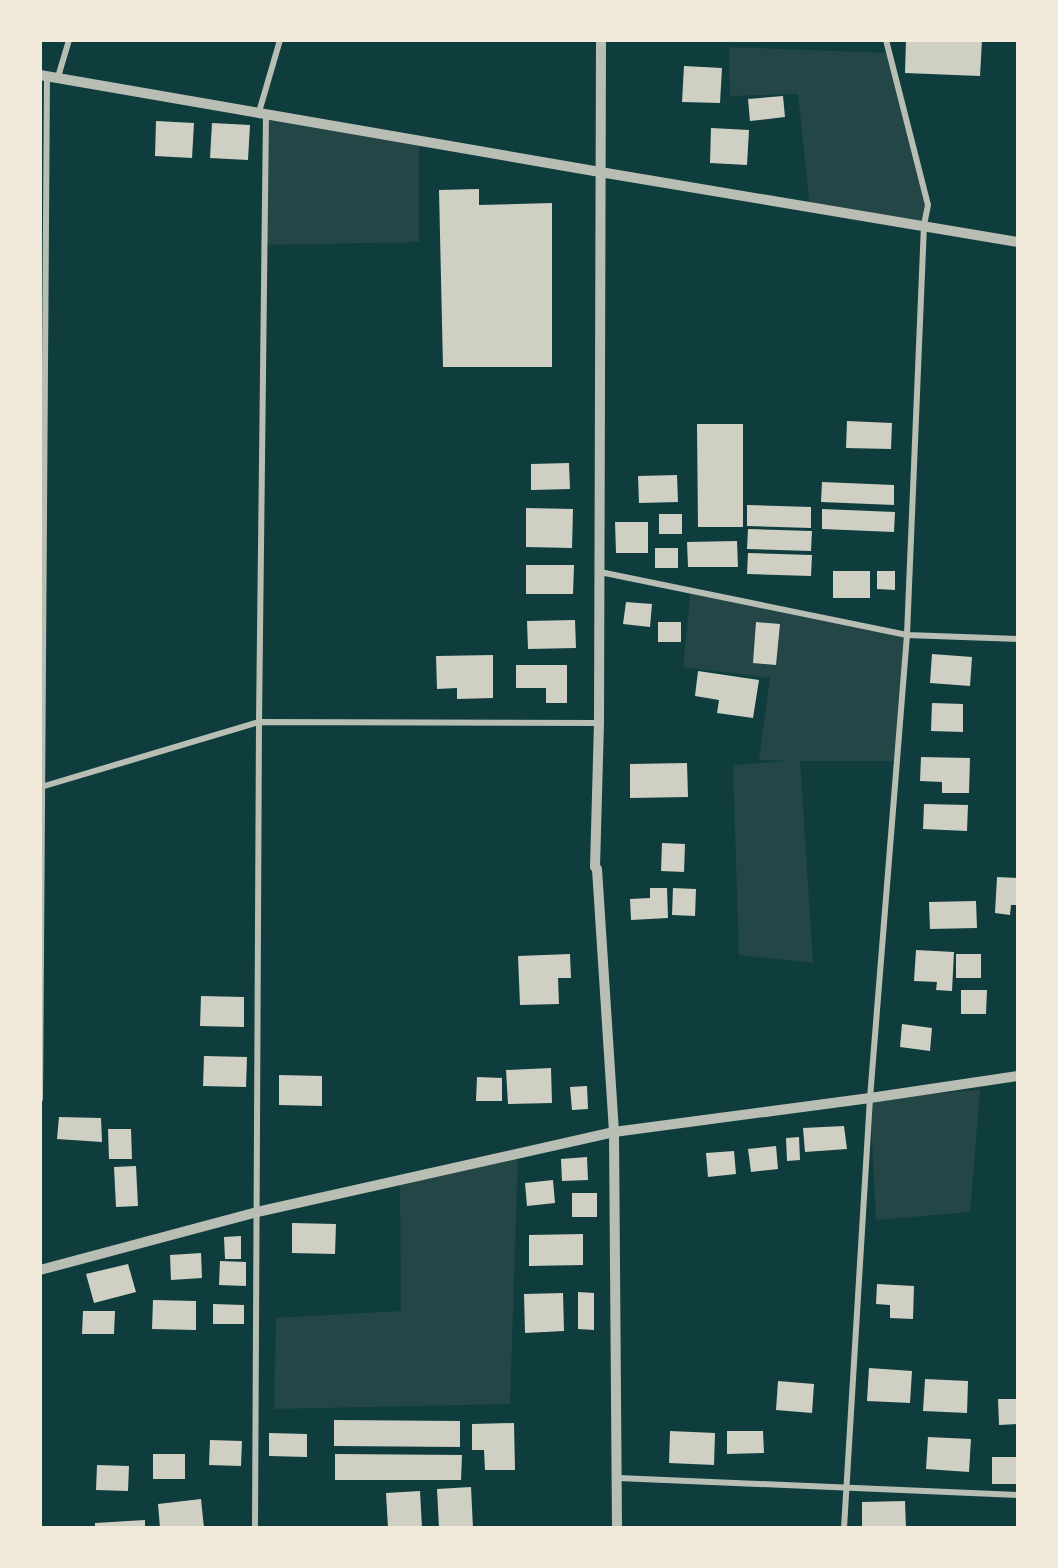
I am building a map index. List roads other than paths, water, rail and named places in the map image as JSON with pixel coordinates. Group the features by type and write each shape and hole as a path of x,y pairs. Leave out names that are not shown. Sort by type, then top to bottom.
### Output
{"street":[{"path":"40,1099 49,76 69,40"},
{"path":"255,1527 262,113 280,40"},
{"path":"601,40 599,723 595,867 597,869 614,1132 617,1527"},
{"path":"844,1527 870,1098 907,634 924,225 928,205 886,40"},
{"path":"49,76 1017,242"},
{"path":"600,572 907,634 1017,639"},
{"path":"42,787 259,722 599,723"},
{"path":"40,1270 257,1212 614,1132 1017,1076"},
{"path":"618,1478 1017,1495"}]}
